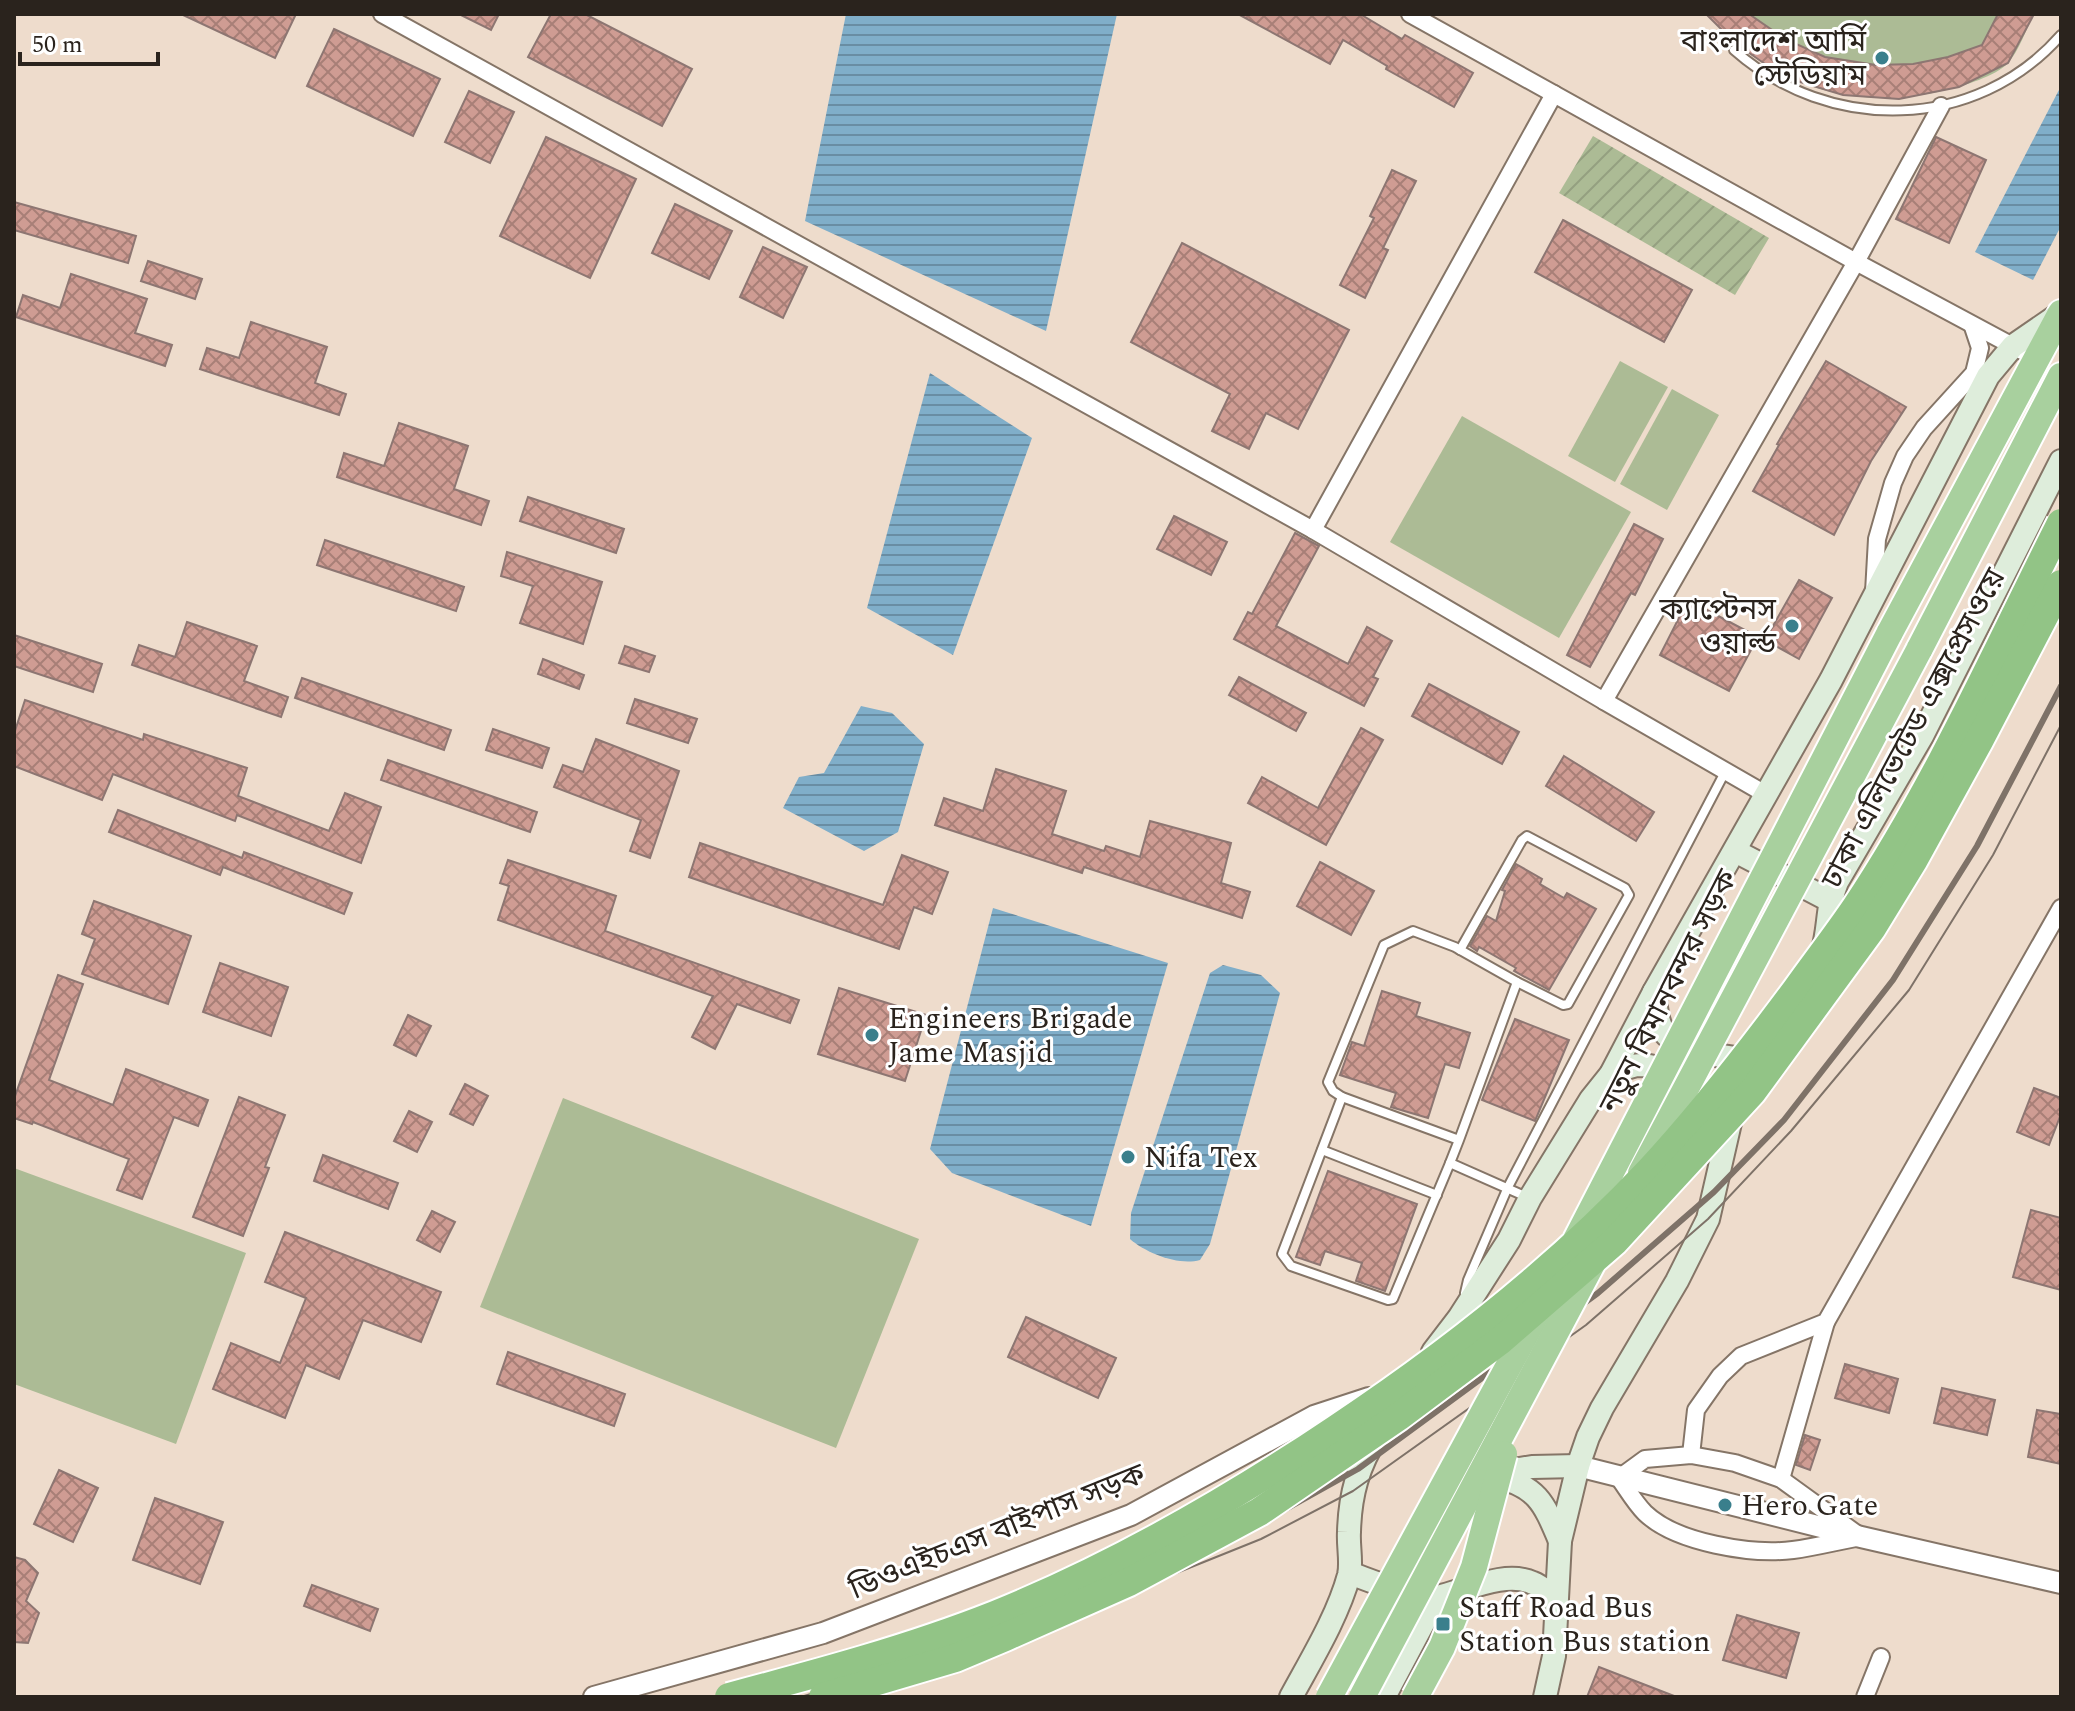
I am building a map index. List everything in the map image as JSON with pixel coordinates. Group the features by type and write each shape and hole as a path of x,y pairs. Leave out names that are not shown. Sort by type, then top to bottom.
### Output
{"highway":[{"name":"নতুন বিমানবন্দর সড়ক","path":"1329,1697 1550,1288 1889,634 2061,313"},
{"name":"নতুন বিমানবন্দর সড়ক","path":"1362,1697 1919,650 2061,376"},
{"name":"ঢাকা এলিভেটেড এক্সপ্রেসওয়ে","path":"729,1697 893,1651 996,1614 1198,1517 1260,1481 1365,1410 1448,1350 1543,1272 1650,1171 1738,1068 1854,911 1909,821 2061,523"},
{"name":"ঢাকা এলিভেটেড এক্সপ্রেসওয়ে","path":"823,1697 955,1658 1005,1637 1129,1582 1259,1512 1398,1417 1501,1340 1614,1242 1752,1092 1872,928 1957,780 2061,584"},
{"path":"1415,1697 1446,1637 1474,1567 1513,1415"}],"main road":[{"path":"1291,1697 1350,1573 1349,1532 1358,1469 1407,1385 1459,1318 1509,1240 1530,1198 1591,1099 1611,1074 1874,598 1988,376 2013,346 2061,313"},
{"path":"1545,1697 1554,1656 1560,1541 1588,1437 1677,1281 1708,1219 1740,1084 1751,1060 1786,1016 1817,966 1826,940 1829,900 1922,736 2061,461"},
{"path":"1735,851 1829,900"},
{"path":"1654,992 1664,1033 1693,1050 1751,1060"},
{"path":"1611,1074 1631,1066 1645,1065 1672,1074 1713,1100 1723,1115 1726,1136"},
{"path":"1379,1584 1416,1515 1431,1495 1447,1485 1532,1467 1578,1466"},
{"path":"1488,1475 1511,1479 1538,1496 1560,1541"},
{"path":"1350,1573 1379,1584 1437,1597 1501,1581 1520,1580 1533,1583 1555,1598"},
{"path":"1384,1697 1437,1597"},
{"path":"1309,1663 1314,1682 1329,1697"}],"street":[{"path":"382,14 1313,530 1767,795"},
{"path":"1410,14 1973,327 2037,359"},
{"path":"1313,530 1554,94"},
{"path":"1604,701 1856,262 1941,106"},
{"path":"1973,327 1980,348 1974,373"},
{"path":"1874,598 1877,539 1884,508 1899,469 1924,428 1974,373 2013,346"},
{"path":"1781,1479 1826,1322 2061,908"},
{"path":"2041,946 2061,942"},
{"path":"1691,1455 1696,1410 1720,1376 1741,1356 1826,1322"},
{"name":"ডিওএইচএস বাইপাস সড়ক","path":"594,1697 823,1633 897,1605 1131,1515 1314,1416 1407,1385"},
{"path":"1619,1478 1645,1459 1691,1455 1735,1463 1781,1479 1861,1537"},
{"path":"1578,1466 2061,1583"},
{"path":"1619,1478 1645,1512 1658,1523 1729,1547 1762,1551 1793,1550 1861,1537"},
{"path":"1865,1697 1881,1657"}],"lane":[{"path":"1734,50 1758,71 1817,99 1876,110 1910,110 1941,106 2005,83 2061,35"},
{"path":"1459,1318 1468,1280 1508,1187 1725,772"},
{"path":"1459,1140 1342,1097 1333,1091 1328,1082 1384,945 1413,931 1460,950 1563,1005 1568,1004 1629,895 1625,888 1527,836 1460,950"},
{"path":"1342,1097 1282,1254 1291,1266 1388,1300 1393,1299 1459,1140 1517,982"},
{"path":"1322,1150 1437,1195"},
{"path":"1450,1163 1530,1198"}],"green space":[{"name":"বাংলাদেশ আর্মি স্টেডিয়াম","path":"1707,14 2034,14 2012,58 1996,72 1946,90 1878,98 1815,88 1786,76 1732,39"},
{"path":"1593,136 1769,238 1735,295 1559,193"},
{"path":"1620,361 1668,387 1615,482 1568,456"},
{"path":"1672,389 1719,415 1667,510 1620,484"},
{"path":"1462,416 1631,512 1559,638 1390,542"},
{"path":"563,1098 919,1239 836,1448 480,1307"},
{"path":"14,1168 246,1253 176,1444 14,1384"}],"water":[{"path":"846,14 1117,14 1046,331 805,221"},
{"path":"2061,86 2061,226 2033,280 1975,252"},
{"path":"930,373 1032,438 953,655 867,608"},
{"path":"861,706 892,713 924,744 898,832 864,851 783,808 799,777 824,773"},
{"path":"993,908 1168,963 1091,1226 952,1173 930,1149"},
{"path":"1223,965 1261,975 1280,993 1210,1244 1200,1260 1172,1260 1130,1239 1131,1213 1210,973"}],"building":[{"path":"181,14 296,14 275,58"},
{"path":"459,14 499,14 491,30"},
{"path":"551,14 585,14 692,69 662,126 528,57"},
{"path":"1238,14 1360,14 1402,39 1405,35 1473,73 1454,107 1386,69 1387,66 1343,40 1330,64"},
{"path":"1706,14 1749,14 1785,39 1825,57 1876,65 1913,64 1948,57 1982,45 1998,14 2034,14 2008,63 1959,87 1899,99 1843,95 1797,81 1775,71 1735,43"},
{"path":"334,29 440,79 413,136 307,86"},
{"path":"469,91 514,112 490,163 445,142"},
{"path":"546,137 636,179 590,278 500,236"},
{"path":"1936,137 1986,160 1949,243 1896,219"},
{"path":"1392,170 1416,181 1383,248 1388,250 1365,298 1340,285 1374,218 1370,216"},
{"path":"14,202 136,236 128,263 14,230"},
{"path":"675,204 732,231 709,279 652,253"},
{"path":"1563,220 1692,290 1664,342 1535,272"},
{"path":"1182,243 1349,330 1298,429 1266,413 1249,449 1212,431 1230,394 1131,342"},
{"path":"763,247 807,267 783,318 740,297"},
{"path":"148,261 202,279 195,299 141,281"},
{"path":"71,274 147,299 135,333 172,345 165,366 16,317 23,295 60,308"},
{"path":"251,322 327,347 315,383 346,394 339,415 200,369 207,348 239,358"},
{"path":"1826,361 1906,407 1871,461 1834,535 1753,491"},
{"path":"399,423 468,446 454,489 489,501 481,525 337,477 344,453 384,466"},
{"path":"528,497 624,529 616,553 520,521"},
{"path":"1174,516 1227,542 1211,575 1157,549"},
{"path":"1634,524 1663,539 1635,595 1631,593 1590,667 1567,655"},
{"path":"1295,533 1319,546 1276,626 1348,664 1367,627 1392,641 1373,677 1378,679 1364,706 1234,639 1248,612 1252,614"},
{"path":"325,540 464,587 456,611 317,565"},
{"path":"507,552 602,582 583,644 520,623 533,586 501,576"},
{"path":"1799,580 1832,598 1799,659 1765,640"},
{"path":"1688,600 1758,637 1729,691 1660,655"},
{"path":"187,622 257,646 244,681 288,697 281,717 132,665 139,645 175,657"},
{"path":"14,635 102,664 93,692 14,666"},
{"path":"625,646 655,656 649,672 619,663"},
{"path":"543,659 584,675 579,689 538,674"},
{"path":"1239,677 1306,713 1296,731 1229,695"},
{"path":"302,678 451,730 444,750 295,698"},
{"path":"1429,684 1519,732 1502,764 1412,716"},
{"path":"635,699 697,719 688,743 627,723"},
{"path":"25,700 143,740 144,734 247,768 238,796 329,831 345,793 381,807 361,863 237,815 235,821 113,774 102,800 14,766 14,734"},
{"path":"1361,728 1383,740 1326,845 1248,803 1262,777 1318,808"},
{"path":"493,729 549,748 542,768 486,750"},
{"path":"596,739 679,771 650,858 630,851 641,820 554,787 563,765 583,772"},
{"path":"1564,756 1654,812 1636,841 1546,786"},
{"path":"388,760 537,812 530,832 381,780"},
{"path":"996,769 1066,791 1052,834 1104,851 1106,846 1140,857 1150,821 1231,843 1221,883 1250,892 1242,918 1084,867 1082,873 935,825 944,798 983,811"},
{"path":"118,810 242,858 244,852 352,893 344,914 223,867 220,875 109,832"},
{"path":"700,843 883,905 902,855 948,872 932,914 914,907 899,949 689,877"},
{"path":"508,860 616,896 605,931 799,1000 790,1023 737,1004 715,1049 692,1037 713,996 498,920 509,886 500,883"},
{"path":"1320,862 1374,891 1351,935 1297,906"},
{"path":"1516,864 1542,879 1540,884 1564,898 1567,893 1596,909 1549,990 1479,947 1477,951 1470,946 1487,916 1496,921 1505,891 1502,890"},
{"path":"94,901 191,936 168,1004 82,974 95,939 82,934"},
{"path":"220,963 288,987 271,1036 203,1012"},
{"path":"58,975 83,984 49,1080 113,1105 126,1069 208,1100 198,1126 174,1117 142,1199 117,1190 129,1159 33,1122 14,1118 14,1099"},
{"name":"Engineers Brigade Jame Masjid","path":"839,988 926,1015 905,1081 818,1054"},
{"path":"1382,991 1420,1003 1416,1016 1470,1033 1459,1068 1445,1064 1428,1118 1391,1107 1396,1093 1340,1075 1352,1042 1364,1046"},
{"path":"408,1015 431,1026 416,1056 394,1045"},
{"path":"1515,1019 1569,1040 1535,1121 1482,1100"},
{"path":"465,1084 488,1096 473,1125 450,1114"},
{"path":"2034,1088 2061,1098 2061,1114 2049,1145 2017,1132"},
{"path":"239,1097 285,1115 243,1236 193,1217"},
{"path":"409,1111 432,1122 417,1152 394,1141"},
{"path":"323,1155 398,1183 388,1209 314,1181"},
{"path":"1328,1171 1417,1204 1385,1291 1356,1281 1362,1263 1325,1251 1320,1265 1296,1257"},
{"path":"2031,1210 2061,1218 2061,1290 2013,1277"},
{"path":"432,1211 455,1222 440,1252 417,1240"},
{"path":"285,1232 441,1292 421,1342 363,1320 339,1379 306,1365 285,1418 213,1389 231,1343 280,1363 306,1298 265,1282"},
{"path":"1026,1317 1116,1358 1098,1398 1008,1357"},
{"path":"508,1352 625,1394 614,1426 497,1384"},
{"path":"1845,1364 1898,1379 1889,1413 1835,1398"},
{"path":"1942,1388 1995,1400 1987,1435 1934,1423"},
{"path":"2037,1410 2061,1414 2061,1464 2028,1457"},
{"path":"1805,1435 1820,1440 1810,1470 1796,1465"},
{"path":"59,1470 98,1488 73,1542 34,1524"},
{"path":"155,1498 223,1522 200,1584 133,1560"},
{"path":"14,1557 25,1560 38,1573 26,1601 39,1613 28,1643 14,1642"},
{"path":"312,1585 378,1609 370,1631 304,1606"},
{"path":"1737,1615 1799,1633 1786,1678 1723,1660"},
{"path":"1599,1667 1674,1696 1587,1697"}],"tram line":[{"path":"801,1697 1097,1605 1261,1539 1353,1491 1586,1325 1708,1219 1791,1131 1909,990 1993,855 2061,725"}],"railway":[{"path":"745,1697 1100,1591 1255,1526 1358,1469 1598,1293 1714,1192 1784,1120 1893,980 1977,846 2061,686"}],"place":[{"name":"বাংলাদেশ আর্মি স্টেডিয়াম","path":"1882,58"},
{"name":"ক্যাপ্টেনস ওয়ার্ল্ড","path":"1792,626"},
{"name":"Engineers Brigade Jame Masjid","path":"872,1035"},
{"name":"Nifa Tex","path":"1128,1157"},
{"name":"Hero Gate","path":"1725,1505"},
{"name":"Staff Road Bus Station Bus station","path":"1443,1624"}]}
